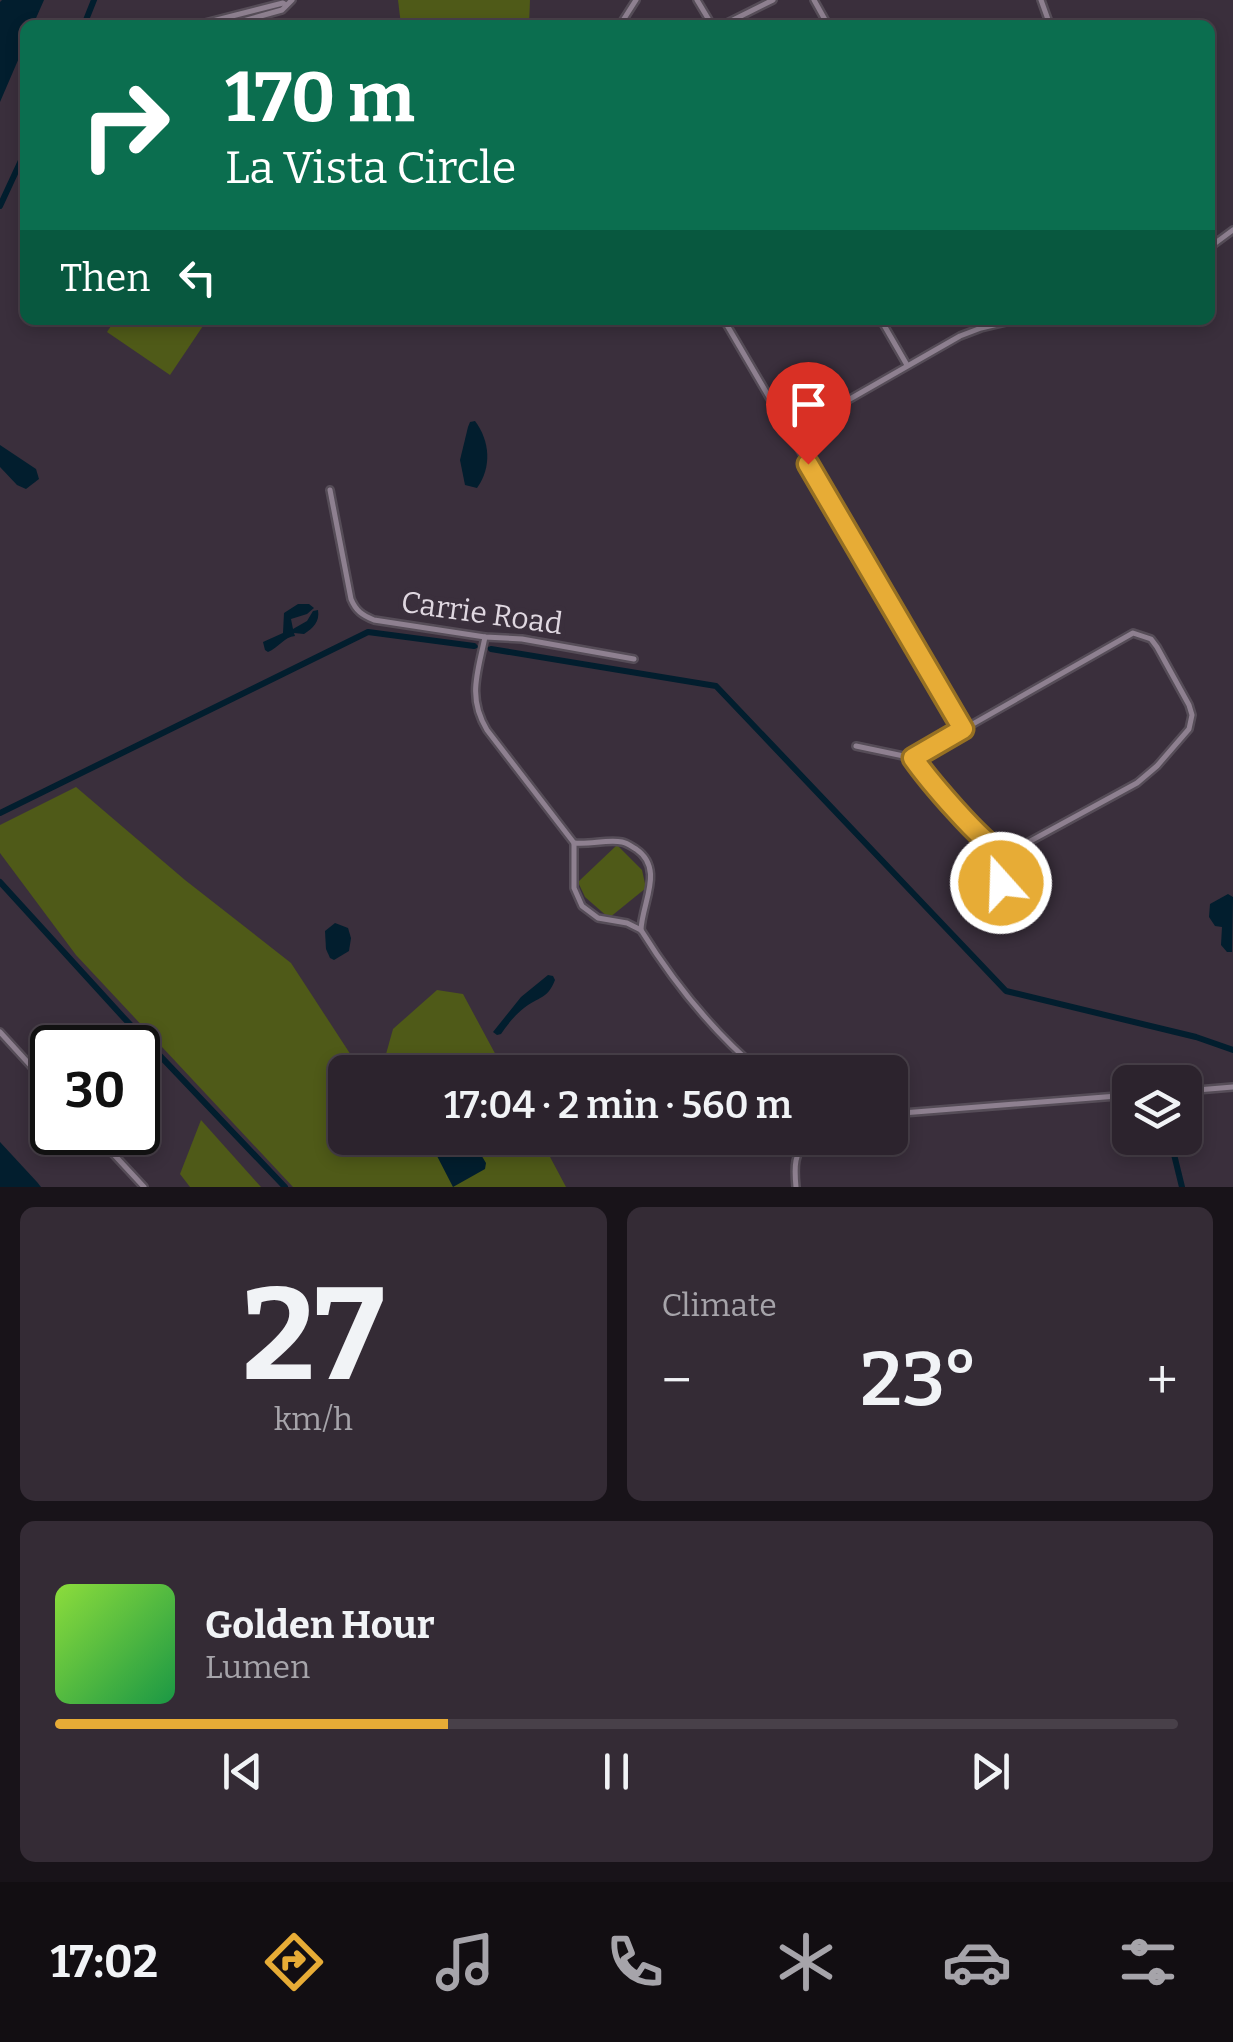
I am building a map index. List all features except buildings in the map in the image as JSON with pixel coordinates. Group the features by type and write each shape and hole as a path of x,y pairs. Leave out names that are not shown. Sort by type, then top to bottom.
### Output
{"street":[{"path":"733,20 773,0"},
{"path":"217,20 289,2"},
{"path":"247,20 282,10 289,2"},
{"path":"727,325 963,729"},
{"path":"884,325 908,366"},
{"path":"788,430 808,423 971,331 995,325"},
{"name":"Carrie Road","path":"330,490 350,599 357,612 374,620 522,639 634,659"},
{"path":"856,746 913,758 988,844 1002,852 1014,850 1137,782 1157,766 1189,729 1192,715 1151,639 1133,633 913,758"},
{"path":"486,637 478,671 476,712 574,843 574,888 582,906 598,918 641,930 706,1020 741,1055"},
{"path":"574,843 619,841 630,844 649,863 652,878 641,930"},
{"path":"1001,883 1002,852"},
{"path":"0,1032 30,1065"},
{"path":"1202,1090 1233,1087"},
{"path":"908,1113 1112,1096"},
{"path":"114,1155 144,1187"},
{"path":"796,1155 796,1187"}],"green space":[{"path":"398,0 530,0 529,20 400,20"},
{"path":"112,325 204,325 170,375 107,332"},
{"path":"76,787 291,963 351,1055 328,1055 328,1155 549,1155 566,1187 293,1187 160,1045 160,1025 141,1025 76,955 0,853 0,825"},
{"path":"617,845 642,870 646,888 609,918 585,897 578,882"},
{"path":"437,990 463,994 496,1055 386,1055 393,1029"},
{"path":"201,1120 261,1187 190,1187 180,1174"}],"water":[{"path":"44,0 35,20 20,20 20,56 0,102 0,2"},
{"path":"475,421 487,454 477,488 465,485 460,460 468,427"},
{"path":"0,445 36,469 39,479 26,489 17,485 0,467"},
{"path":"298,604 314,608 291,619 293,629 318,610 315,624 304,634 294,633 272,650 265,650 263,642 283,633 284,613"},
{"path":"1228,894 1233,897 1232,952 1221,945 1222,927 1215,926 1209,917 1210,904"},
{"path":"335,923 348,928 351,938 349,951 334,960 326,949 325,931"},
{"path":"548,975 555,980 549,991 521,1011 501,1034 493,1032 521,997"},
{"path":"0,1142 37,1182 41,1187 0,1187"},
{"path":"481,1155 485,1169 453,1187 437,1156"}],"waterway":[{"path":"86,20 94,0"},
{"path":"0,206 20,163"},
{"path":"0,813 368,632 474,646"},
{"path":"474,646 478,647"},
{"path":"491,649 716,686 1006,991 1196,1037 1233,1050"},
{"path":"0,882 285,1187"},
{"path":"1174,1155 1182,1187"}],"route":[{"path":"808,464 963,729 913,758 988,844 1002,852 1001,883"}]}
